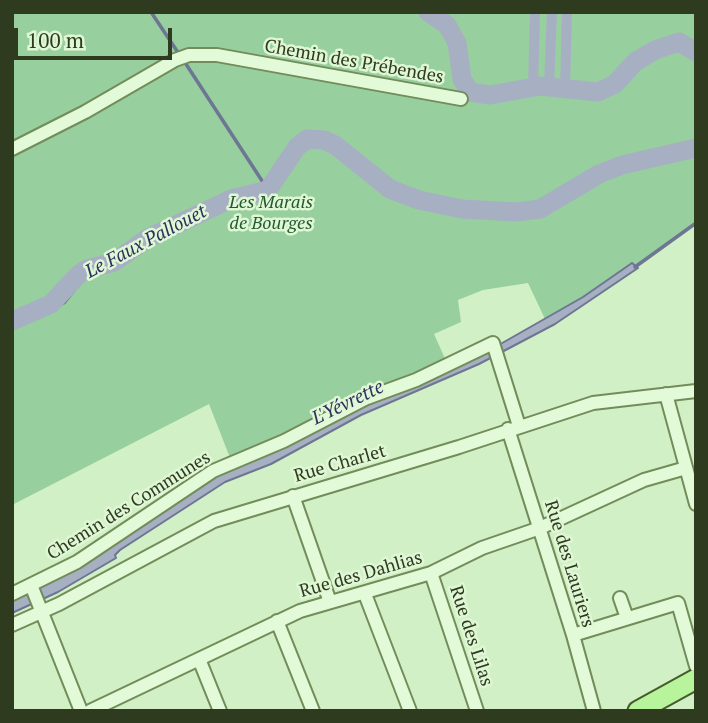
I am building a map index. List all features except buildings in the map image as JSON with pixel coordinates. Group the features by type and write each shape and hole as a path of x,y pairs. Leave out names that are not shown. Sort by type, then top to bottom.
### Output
{"main road":[{"path":"638,711 696,679"}],"street":[{"name":"Chemin des Prébendes","path":"12,149 85,112 175,60 189,55 217,55 461,99"},
{"name":"Rue des Lauriers","path":"495,348 540,528 594,711"},
{"name":"Chemin des Communes","path":"12,594 77,562 213,471 284,441 367,398 495,348"},
{"name":"Rue Charlet","path":"12,625 214,521 459,447 593,403 696,391"},
{"path":"666,394 696,504"},
{"name":"Rue des Dahlias","path":"90,711 300,611 431,573 482,548 540,528 644,480 686,468"},
{"path":"293,496 330,602"},
{"name":"Rue des Lilas","path":"431,573 477,711"},
{"path":"32,586 81,711"},
{"path":"365,593 410,711"},
{"path":"620,598 627,618"},
{"path":"573,635 678,603 696,666"},
{"path":"277,621 313,711"},
{"path":"199,659 220,711"}],"green space":[{"name":"Les Marais de Bourges","path":"12,12 696,12 696,223 592,297 558,316 545,319 528,283 483,290 458,300 461,322 434,334 451,372 330,425 302,445 234,468 209,404 12,505"}],"water":[{"path":"267,187 271,193 239,202 152,243 116,266 88,274 65,303 12,328 12,320 55,303 82,271 113,262 151,236"},
{"path":"632,263 638,268 555,324 479,364 361,415 271,464 225,482 120,550 115,555 116,558 58,592 12,613 12,599 71,570 214,477 268,454 319,426 497,346 583,297"}],"waterway":[{"path":"151,12 179,54"},
{"path":"428,12 447,25 457,43 462,79 470,92 490,95 540,86 598,92 615,84 635,62 655,50 679,42 696,52"},
{"path":"533,87 535,12"},
{"path":"549,87 552,12"},
{"path":"565,89 567,12"},
{"path":"184,61 268,190"},
{"name":"Le Faux Pallouet","path":"12,321 51,304 87,269 114,262 148,238 231,199 268,190 297,147 307,139 324,140 335,145 390,189 419,200 462,209 516,212 540,209 599,174 622,165 696,148"},
{"name":"L'Yévrette","path":"635,267 696,223"}]}
